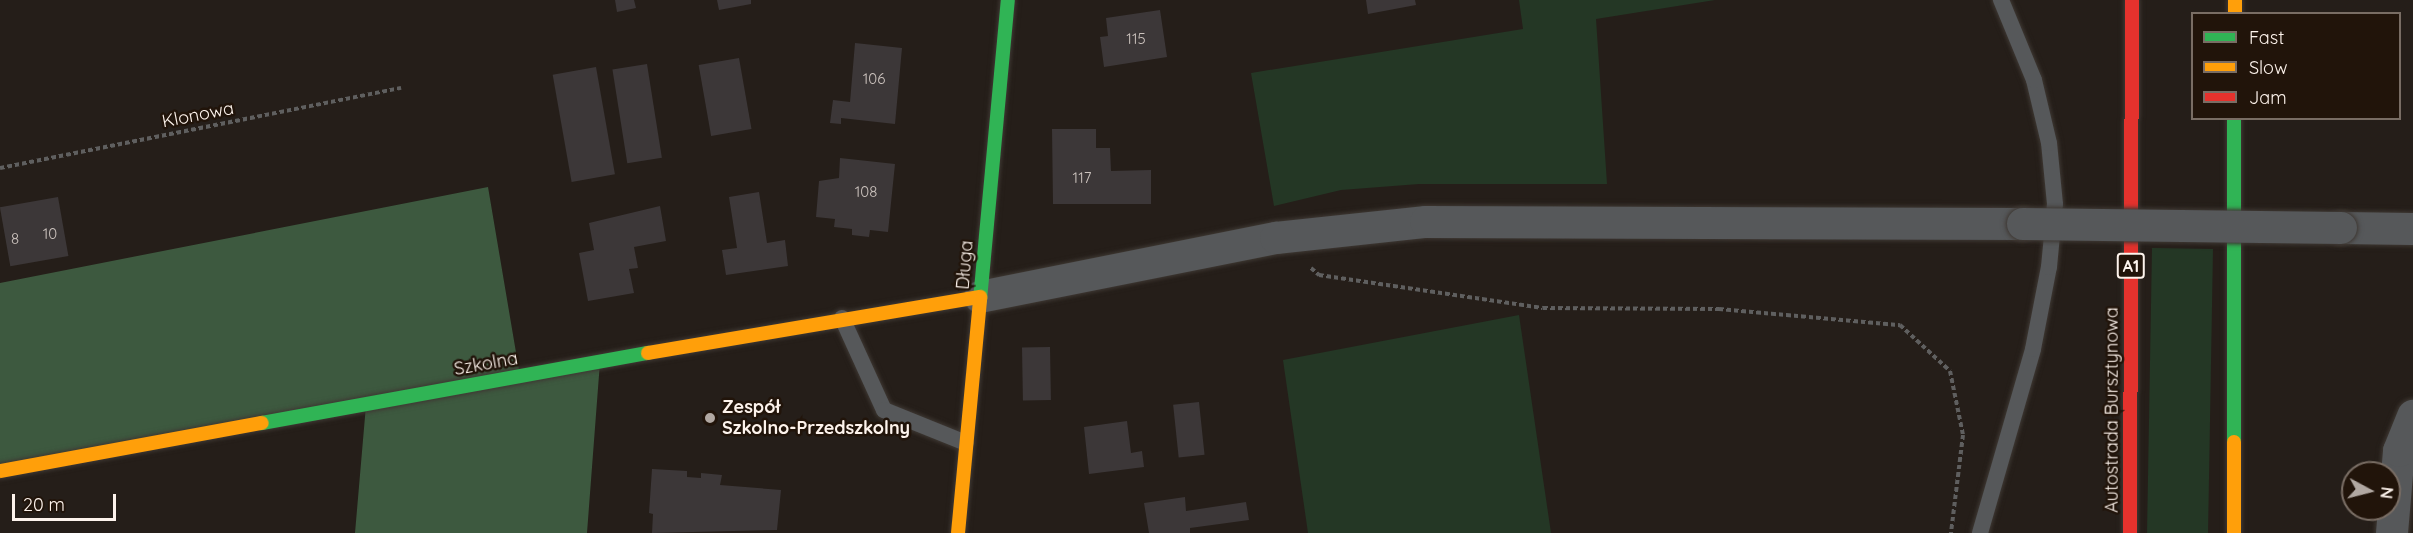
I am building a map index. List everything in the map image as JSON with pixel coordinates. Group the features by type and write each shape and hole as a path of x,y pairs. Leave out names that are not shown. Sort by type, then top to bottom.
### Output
{"main road":[{"name":"Długa","path":"958,533 1008,0"},
{"name":"Autostrada Bursztynowa","path":"2130,533 2133,0"},
{"path":"2234,120 2234,533"},
{"name":"Szkolna","path":"0,471 842,318 980,297"}],"street":[{"path":"980,297 1276,238 1368,226 1473,220 2413,229"},
{"path":"2392,533 2399,452 2413,416"}],"lane":[{"path":"1980,533 2033,349 2049,267 2055,204 2049,143 2034,80 2001,0"},
{"path":"842,318 884,410 966,443"}],"path":[{"name":"Klonowa","path":"0,168 401,88"},
{"path":"1276,238 1319,275 1543,308 1719,309 1900,325 1950,371 1963,435 1951,533"}],"green space":[{"path":"1519,0 1715,0 1596,19 1607,184 1419,184 1341,190 1274,206 1251,73 1523,29"},
{"path":"488,187 520,376 600,362 587,533 355,533 366,405 0,471 0,283"},
{"path":"2152,248 2213,249 2208,533 2147,533"},
{"path":"1519,315 1551,533 1308,533 1283,360"}],"building":[{"path":"615,0 634,0 636,8 617,12"},
{"path":"717,0 751,0 751,4 719,10"},
{"path":"1366,0 1415,0 1416,5 1368,14"},
{"path":"1160,10 1167,57 1104,67 1100,37 1108,36 1106,18"},
{"path":"855,43 902,48 895,124 841,118 841,124 830,123 833,100 850,102"},
{"path":"739,58 752,129 711,136 699,65"},
{"path":"647,64 662,158 627,163 612,69"},
{"path":"596,67 615,174 572,182 553,75"},
{"path":"1052,129 1096,129 1096,148 1110,148 1111,171 1151,170 1151,204 1053,204"},
{"path":"840,158 895,164 888,232 870,230 869,237 852,235 852,229 834,227 835,219 816,217 819,181 839,178"},
{"path":"759,192 767,243 785,240 788,266 726,275 722,250 737,248 729,197"},
{"path":"58,197 68,256 10,266 0,207"},
{"path":"660,206 666,241 634,247 638,268 629,269 634,293 588,301 579,253 594,250 589,223"},
{"path":"1022,347 1050,347 1051,400 1023,400"},
{"path":"1199,402 1205,455 1179,457 1173,405"},
{"path":"1127,421 1131,453 1142,451 1144,467 1089,474 1084,427"},
{"path":"652,469 687,471 687,477 701,478 701,473 722,475 720,485 781,490 777,530 652,533 653,514 649,513"},
{"path":"1185,497 1186,511 1246,502 1249,520 1190,528 1190,533 1149,533 1144,503"}],"traffic: fast":[{"path":"980,300 1008,0"},
{"path":"2234,120 2234,442"},
{"path":"262,423 648,353"}],"traffic: slow":[{"path":"2235,0 2235,12"},
{"path":"648,353 980,297"},
{"path":"958,533 980,300"},
{"path":"0,471 262,423"},
{"path":"2234,442 2234,533"}],"traffic: jam":[{"path":"2130,533 2132,0"}],"place":[{"name":"Zespół Szkolno-Przedszkolny","path":"710,418"}]}
